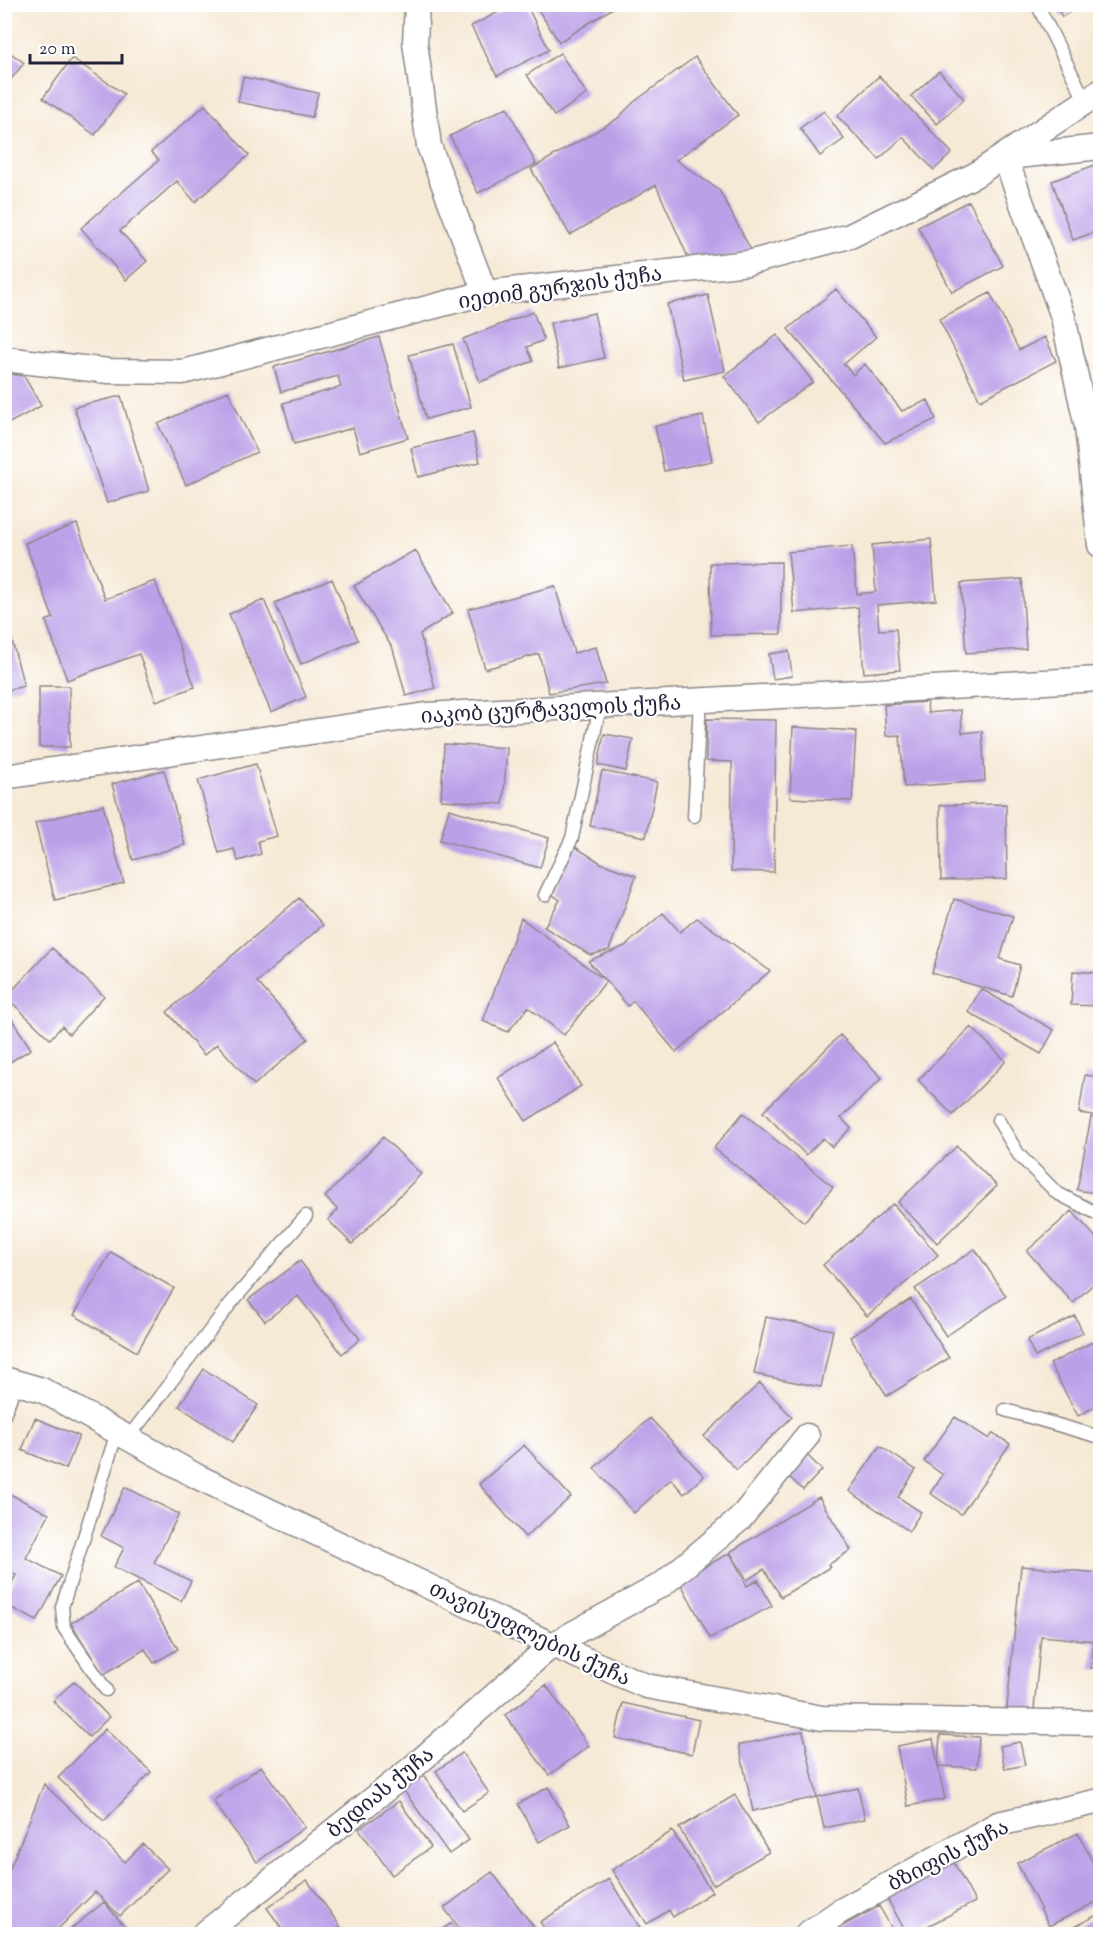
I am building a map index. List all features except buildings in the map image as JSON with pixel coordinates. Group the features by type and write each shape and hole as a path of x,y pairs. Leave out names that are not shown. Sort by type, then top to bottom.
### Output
{"street":[{"path":"417,4 415,42 429,146 485,293"},
{"path":"1093,97 1005,157 1063,317 1087,427 1101,545"},
{"name":"იეთიმ გურჯის ქუჩა","path":"4,359 109,371 183,372 485,293 748,263 839,239 975,175 1005,157 1101,147"},
{"name":"იაკობ ცურტაველის ქუჩა","path":"4,777 426,715 1101,678"},
{"name":"თავისუფლების ქუჩა","path":"10,1381 42,1390 198,1478 552,1645 646,1686 822,1718 1101,1723"},
{"name":"ბედიას ქუჩა","path":"204,1935 411,1769 552,1645 663,1584 740,1519 807,1436"},
{"name":"ბზიფის ქუჩა","path":"807,1935 840,1912 998,1824 1101,1801"}],"lane":[{"path":"1037,4 1093,97"},
{"path":"694,816 700,700"},
{"path":"545,896 572,838 600,706"},
{"path":"998,1120 1019,1155 1057,1193 1101,1215"},
{"path":"106,1690 64,1628 62,1607 122,1435 306,1216"},
{"path":"4,1415 10,1381"},
{"path":"1005,1410 1101,1437"}]}
